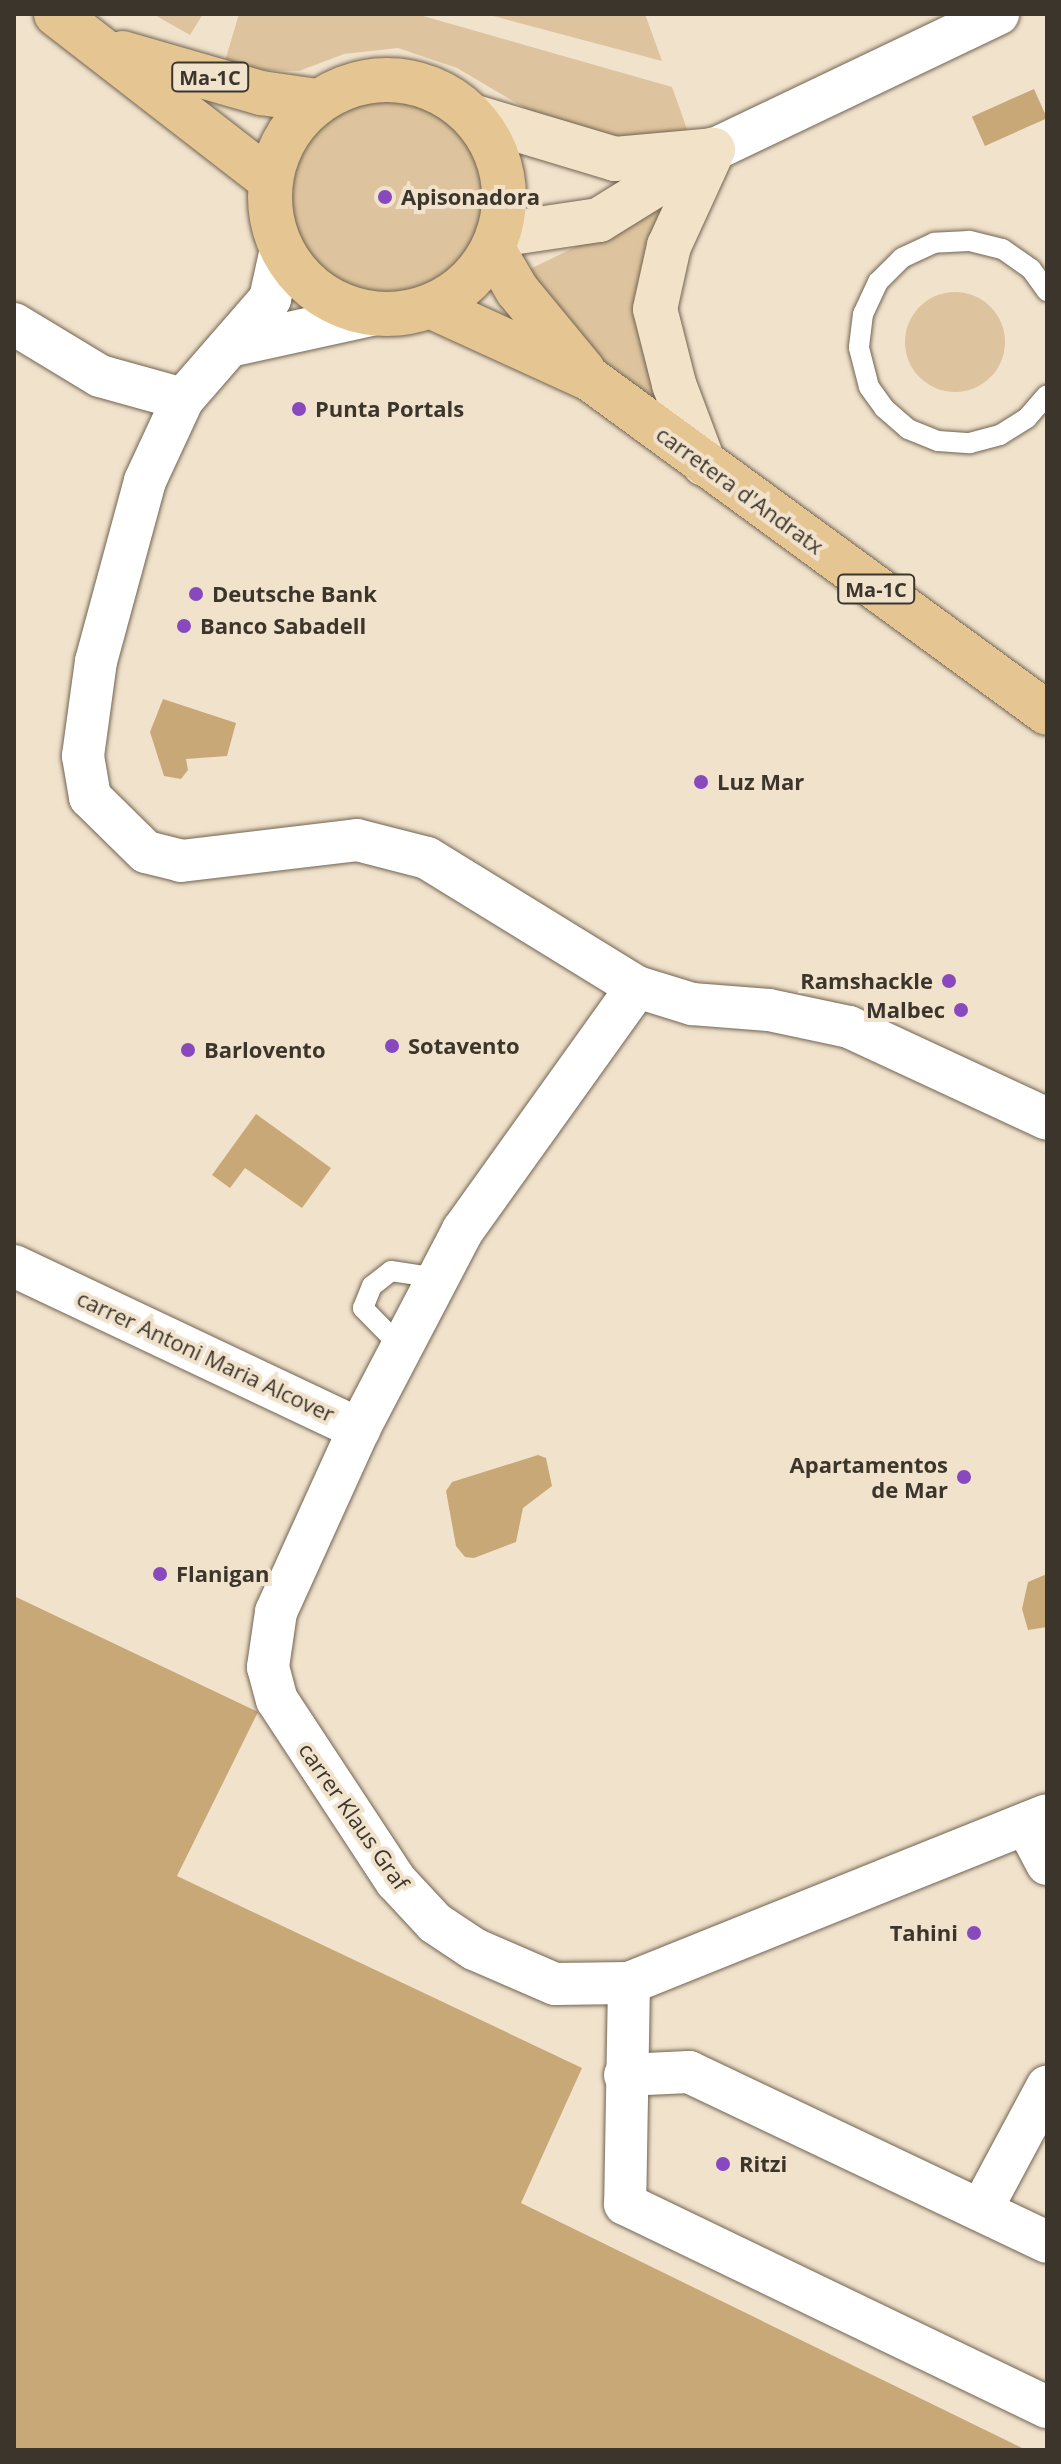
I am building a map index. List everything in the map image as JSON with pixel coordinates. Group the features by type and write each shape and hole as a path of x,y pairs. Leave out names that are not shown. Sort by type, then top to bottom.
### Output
{"main road":[{"name":"Ma-1C","path":"56,14 105,48 270,180"},
{"name":"Ma-1C","path":"105,48 261,93 317,101"},
{"path":"380,79 414,82 446,95 472,116 493,147 504,183 495,242 466,286 432,307 370,315 333,303 302,280 281,249 270,215 270,180 278,149 317,101 347,85 380,79"},
{"name":"carretera d'Andratx","path":"495,242 517,290 590,379"},
{"name":"carretera d'Andratx","path":"432,307 590,379 1047,713"}],"street":[{"path":"495,242 599,220 713,150 998,14"},
{"path":"472,116 615,159 713,150"},
{"path":"704,464 674,384 655,309 669,246 713,150"},
{"path":"281,249 270,299 234,345 183,399 145,481 96,661 83,756 90,797 146,852 181,861 357,840 427,858 637,987 692,1004 769,1010 849,1027 1047,1119"},
{"path":"234,345 370,315"},
{"path":"14,324 100,376 183,399"},
{"name":"carrer Antoni Maria Alcover","path":"14,1266 359,1429 463,1230 637,987"},
{"name":"carrer Klaus Graf","path":"359,1429 276,1612 268,1667 277,1700 396,1881 435,1923 474,1949 555,1984 629,1983 1037,1821 1047,1864"},
{"path":"629,1983 625,2204 1047,2407"},
{"path":"625,2075 689,2072 1047,2242"},
{"path":"981,2210 1047,2087"}],"lane":[{"path":"1047,291 1031,269 1002,249 969,241 934,243 902,258 878,282 863,314 859,348 869,387 884,408 908,429 938,441 970,443 1000,435 1027,418 1047,395"},
{"path":"402,1348 363,1308 372,1286 391,1271 438,1278"}],"shaded area":[{"path":"153,14 203,14 190,35"},
{"path":"239,14 423,16 672,87 688,132 648,142 559,128 457,68 398,48 344,54 299,71 248,70 225,61"},
{"path":"486,14 645,14 662,61"},
{"path":"1034,89 1047,118 985,146 972,117"},
{"path":"392,92 431,100 465,122 487,156 495,195 487,234 465,268 431,290 392,298 353,290 319,268 297,234 289,195 297,156 319,122 353,100"},
{"path":"670,201 640,332 661,407 563,331 530,269"},
{"path":"955,292 983,300 997,314 1005,342 997,370 983,384 955,392 927,384 913,370 905,342 913,314 927,300"},
{"path":"163,699 236,723 227,756 186,759 188,770 181,779 164,776 150,732"},
{"path":"256,1114 331,1168 302,1208 245,1168 230,1188 212,1175"},
{"path":"538,1455 546,1458 552,1486 523,1508 516,1542 474,1558 465,1557 456,1546 446,1491 452,1482"},
{"path":"1047,1574 1047,1627 1028,1630 1022,1609 1028,1582"},
{"path":"14,1596 258,1712 177,1876 582,2068 521,2203 1026,2450 14,2450"}],"place":[{"name":"Apisonadora","path":"385,197"},
{"name":"Punta Portals","path":"299,409"},
{"name":"Deutsche Bank","path":"196,594"},
{"name":"Banco Sabadell","path":"184,626"},
{"name":"Luz Mar","path":"701,782"},
{"name":"Ramshackle","path":"949,981"},
{"name":"Malbec","path":"961,1010"},
{"name":"Sotavento","path":"392,1046"},
{"name":"Barlovento","path":"188,1050"},
{"name":"Apartamentos de Mar","path":"964,1477"},
{"name":"Flanigan","path":"160,1574"},
{"name":"Tahini","path":"974,1933"},
{"name":"Ritzi","path":"723,2164"}]}
